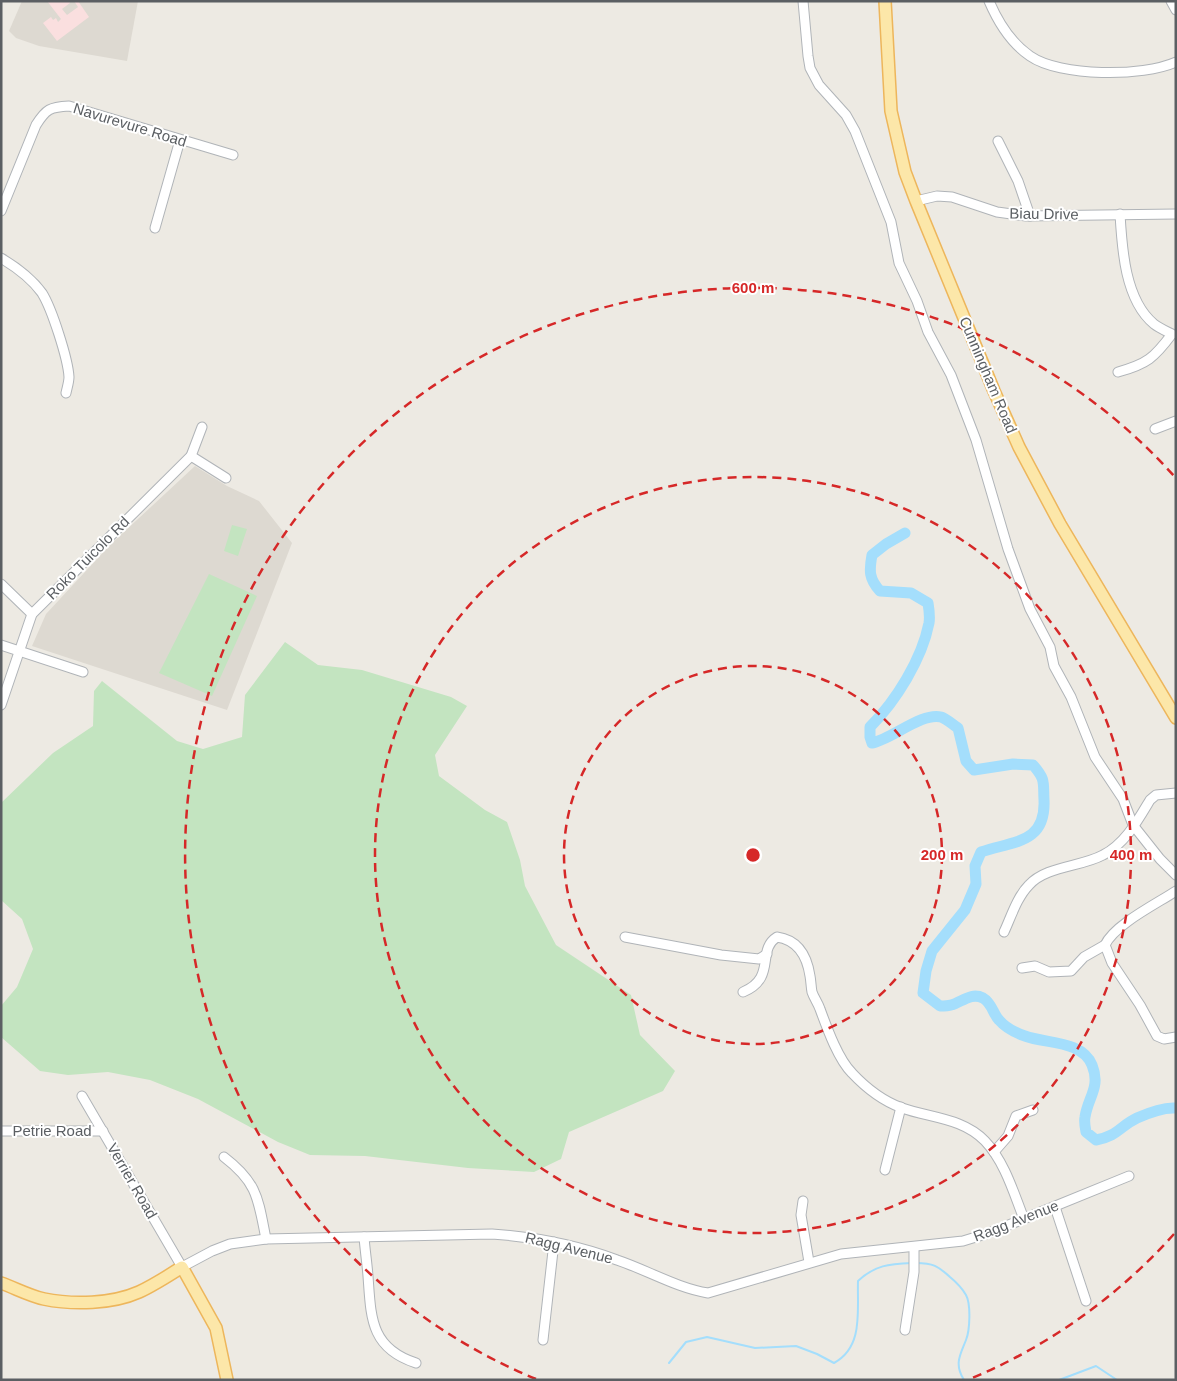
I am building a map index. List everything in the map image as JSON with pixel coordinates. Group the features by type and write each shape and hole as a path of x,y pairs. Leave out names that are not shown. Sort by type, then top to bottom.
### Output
{"main road":[{"name":"Cunningham Road","path":"885,1 891,111 905,172 916,201 1019,447 1060,524 1176,718"},
{"name":"Ragg Avenue","path":"1,1283 43,1299 66,1302 92,1302 137,1293 182,1267"},
{"path":"182,1267 216,1328 227,1380"}],"street":[{"path":"803,1 810,68 819,85 846,115 855,131 891,222 899,263 917,301 928,332 951,375 976,440 1008,549 1030,609 1050,647 1054,666 1071,697 1095,756 1123,799 1134,825 1160,859 1176,875"},
{"path":"990,1 997,20 1012,39 1029,55 1053,66 1080,71 1121,72 1146,70 1176,62"},
{"path":"1170,1 1176,10"},
{"name":"Navurevure Road","path":"1,211 36,125 44,112 52,108 69,106 233,155"},
{"path":"155,228 180,140"},
{"path":"998,141 1018,181 1030,216"},
{"name":"Biau Drive","path":"916,201 938,196 952,197 1005,214 1030,216 1176,214"},
{"path":"1118,372 1149,361 1172,334 1155,325 1145,314 1134,293 1123,259 1120,214"},
{"path":"1,258 26,275 42,293 62,347 68,378 66,393"},
{"path":"1155,429 1176,421"},
{"name":"Roko Tuicolo Rd","path":"1,705 32,614 191,456 202,427"},
{"path":"191,456 226,478"},
{"path":"1,584 32,614"},
{"path":"1,645 83,672"},
{"path":"1004,932 1023,892 1029,884 1044,875 1103,856 1124,839 1150,800 1156,795 1176,793"},
{"path":"1022,968 1035,966 1049,972 1071,971 1084,957 1105,945 1108,938 1124,924 1176,891"},
{"path":"625,937 721,955 759,959 767,954"},
{"path":"743,992 751,989 761,979 768,947 773,939 777,937 786,938 796,944 804,955 810,975 812,991 824,1022 834,1045 851,1072 867,1087 891,1103 901,1108 956,1122 966,1126 985,1140 994,1152 1024,1219"},
{"path":"1105,945 1112,964 1140,1005 1157,1036 1164,1039 1176,1037"},
{"name":"Verrier Road","path":"82,1096 182,1267"},
{"path":"885,1170 901,1108"},
{"path":"994,1152 1010,1133 1016,1116 1033,1110"},
{"name":"Petrie Road","path":"1,1131 103,1131"},
{"path":"224,1157 246,1176 254,1188 266,1238"},
{"name":"Ragg Avenue","path":"182,1267 230,1244 266,1238 513,1235 554,1242 615,1259 653,1273 690,1290 708,1293 809,1262 862,1251 963,1241 989,1233 1129,1176"},
{"path":"803,1201 801,1215 809,1262"},
{"path":"1055,1207 1086,1301"},
{"path":"364,1237 369,1299 372,1318 378,1334 400,1358 416,1364"},
{"path":"543,1340 554,1242"},
{"path":"905,1330 914,1272 914,1247"}],"shaded area":[{"path":"22,1 138,1 127,61 39,46 16,38 9,31"},
{"path":"47,1 69,1 70,3 62,9 67,15 78,7 74,1 78,1 89,17 57,41 43,23 51,17 53,20 56,18 58,22 61,19"},
{"path":"195,466 227,486 259,501 292,543 227,710 32,646 46,614 110,545"}],"green space":[{"path":"232,525 247,529 238,556 224,551"},
{"path":"209,574 257,596 212,696 159,673"},
{"path":"285,642 318,665 362,670 451,697 467,706 435,755 439,776 485,810 507,822 520,860 525,886 556,945 631,995 640,1035 675,1071 663,1091 569,1132 561,1159 534,1172 468,1168 365,1156 310,1155 278,1142 198,1099 150,1080 108,1072 68,1075 40,1071 1,1037 1,1006 17,987 33,949 22,919 1,900 1,803 53,753 93,726 94,691 102,681 177,741 203,749 242,737 245,695"}],"waterway":[{"path":"905,533 872,555 871,574 874,583 880,591 911,593 928,603 929,623 926,637 907,679 880,717 870,727 872,743 889,737 925,718 941,717 958,728 966,761 974,770 1013,764 1033,765 1042,778 1044,789 1043,814 1040,825 1033,833 1016,842 981,852 975,866 976,884 965,910 932,951 926,971 923,993 940,1006 951,1005 974,996 979,996 988,1003 999,1020 1014,1031 1033,1039 1063,1044 1080,1051 1087,1057 1094,1073 1095,1086 1085,1123 1086,1132 1096,1140 1109,1136 1131,1121 1146,1114 1161,1109 1176,1108"},
{"path":"669,1363 686,1342 707,1337 755,1348 796,1346 834,1363 844,1356 855,1338 858,1315 858,1281 870,1272 883,1266 912,1263"},
{"path":"916,1263 931,1265 946,1273 963,1290 968,1299 969,1324 959,1364 964,1380"},
{"path":"1059,1380 1096,1366 1117,1380"}]}
